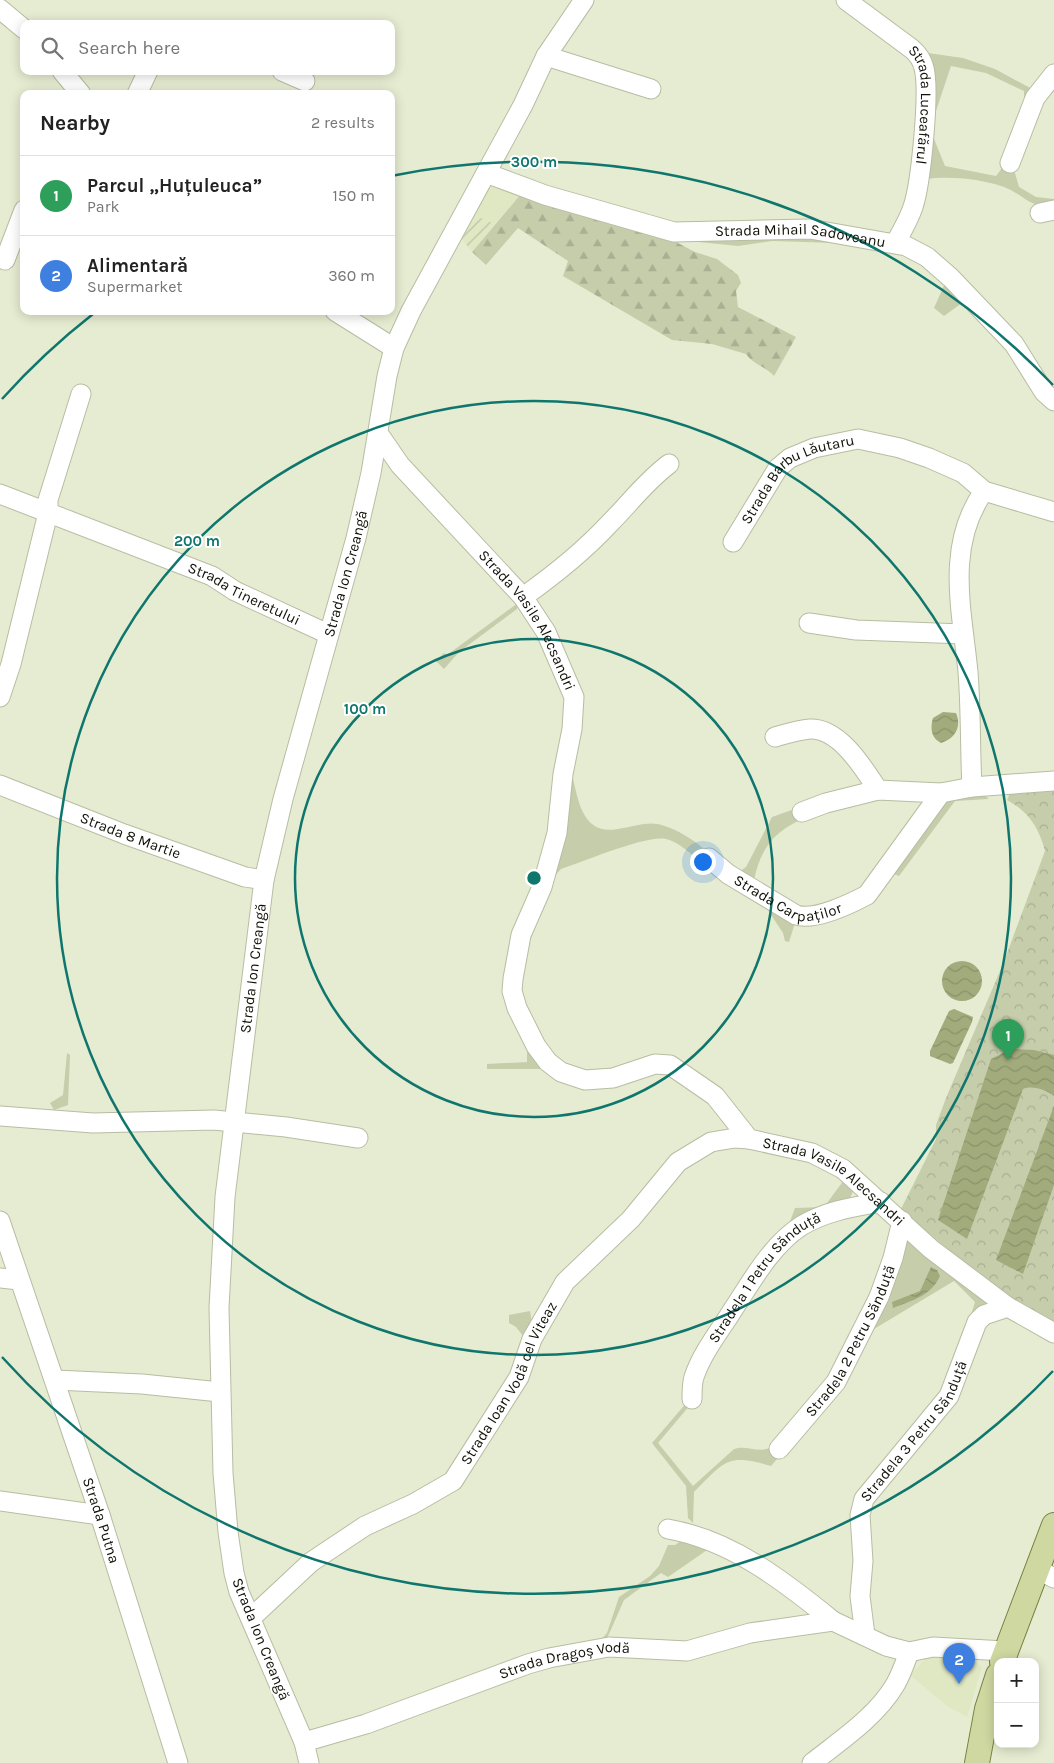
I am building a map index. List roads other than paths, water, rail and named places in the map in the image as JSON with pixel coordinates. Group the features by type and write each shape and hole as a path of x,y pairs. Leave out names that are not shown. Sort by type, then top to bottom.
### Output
{"main road":[{"path":"1003,1656 1045,1573 1054,1525"},
{"path":"977,1763 987,1709 994,1687"}],"street":[{"name":"Strada Ion Creangă","path":"309,1763 304,1742 239,1592 229,1540 223,1473 219,1308 225,1197 264,880 282,801 356,538 372,473 387,376 394,348 411,311 486,173 546,56 584,0"},
{"name":"Strada Luceafărul","path":"846,0 918,54 925,69 925,117 919,181 913,207 896,242"},
{"path":"2,6 20,25"},
{"path":"546,56 650,89"},
{"path":"1010,163 1035,98 1054,74"},
{"path":"139,90 146,75"},
{"path":"291,75 305,81"},
{"name":"Strada Mihail Sadoveanu","path":"486,173 545,195 674,232 810,229 896,242 927,257 951,278 1014,344 1044,392 1054,401"},
{"path":"5,260 20,221"},
{"path":"341,315 394,348"},
{"path":"0,697 10,669 48,513 48,500 81,394"},
{"name":"Strada Vasile Alecsandri","path":"378,433 400,465 523,597 546,632 574,697 574,711 563,774 557,833 542,887 521,935 512,992 517,1008 536,1046 548,1062 561,1072 586,1080 598,1080 655,1064 670,1065 715,1096 749,1139 812,1153 842,1169 881,1202 931,1249 1008,1307 1054,1333"},
{"name":"Strada Barbu Lăutaru","path":"733,542 778,468 790,458 814,448 840,441 866,440 907,450 962,473 984,491 1054,512"},
{"path":"523,597 579,553 610,524 650,478 669,464"},
{"path":"372,473 387,467 400,465"},
{"path":"972,787 968,673 963,634 959,571 961,539 971,509 984,491"},
{"name":"Strada Tineretului","path":"0,494 212,576 235,591 328,634"},
{"path":"809,623 856,630 963,634"},
{"path":"775,737 810,729 829,735 853,754 878,790"},
{"path":"802,812 826,803 878,790 942,793 972,787 1054,781"},
{"name":"Strada 8 Martie","path":"0,785 124,834 245,876 264,880"},
{"name":"Strada Carpaților","path":"709,858 728,874 796,915 802,917 825,912 853,903 867,895 942,793"},
{"path":"0,1116 93,1123 233,1122 286,1127 358,1138"},
{"name":"Strada Ioan Vodă cel Viteaz","path":"251,1618 311,1562 365,1526 413,1504 453,1481 518,1377 532,1339 565,1282 631,1219 678,1162 711,1142 735,1138 749,1139"},
{"name":"Stradela 1 Petru Sănduță","path":"692,1399 693,1378 706,1350 751,1281 778,1246 799,1228 814,1219 832,1212 881,1202"},
{"name":"Strada Putna","path":"0,1221 100,1515 178,1763"},
{"name":"Stradela 2 Petru Sănduță","path":"779,1449 836,1382 879,1297 893,1258 902,1221"},
{"path":"0,1278 19,1280"},
{"name":"Stradela 3 Petru Sănduță","path":"866,1635 860,1596 863,1561 860,1515 864,1499 949,1396 977,1322 984,1315 1008,1307"},
{"path":"55,1380 142,1384 220,1392"},
{"path":"0,1501 100,1515"},
{"path":"668,1529 691,1533 761,1566 832,1621 866,1635 886,1646 909,1652 933,1647 1003,1656"},
{"name":"Strada Dragoș Vodă","path":"304,1742 366,1724 549,1658 609,1647 687,1651 750,1633 832,1621"},
{"path":"812,1763 850,1733 886,1698 896,1684 909,1652"}],"water":[{"path":"943,712 956,713 958,728 950,739 941,743 933,736 932,725 933,718"},
{"path":"962,961 976,967 982,981 976,995 962,1001 948,995 942,981 948,967"},
{"path":"954,1009 973,1017 953,1063 950,1064 930,1056 930,1051 949,1011"},
{"path":"1011,1049 1034,1050 1054,1055 1054,1096 1039,1089 1023,1089 967,1239 938,1220 991,1059"},
{"path":"1054,1106 1054,1185 1023,1274 996,1260"},
{"path":"931,1267 937,1270 940,1276 932,1288 914,1300 893,1308 892,1302 920,1291"}],"place":[{"name":"Parcul „Huțuleuca”","path":"1008,1060"},
{"name":"Alimentară","path":"959,1684"}]}
